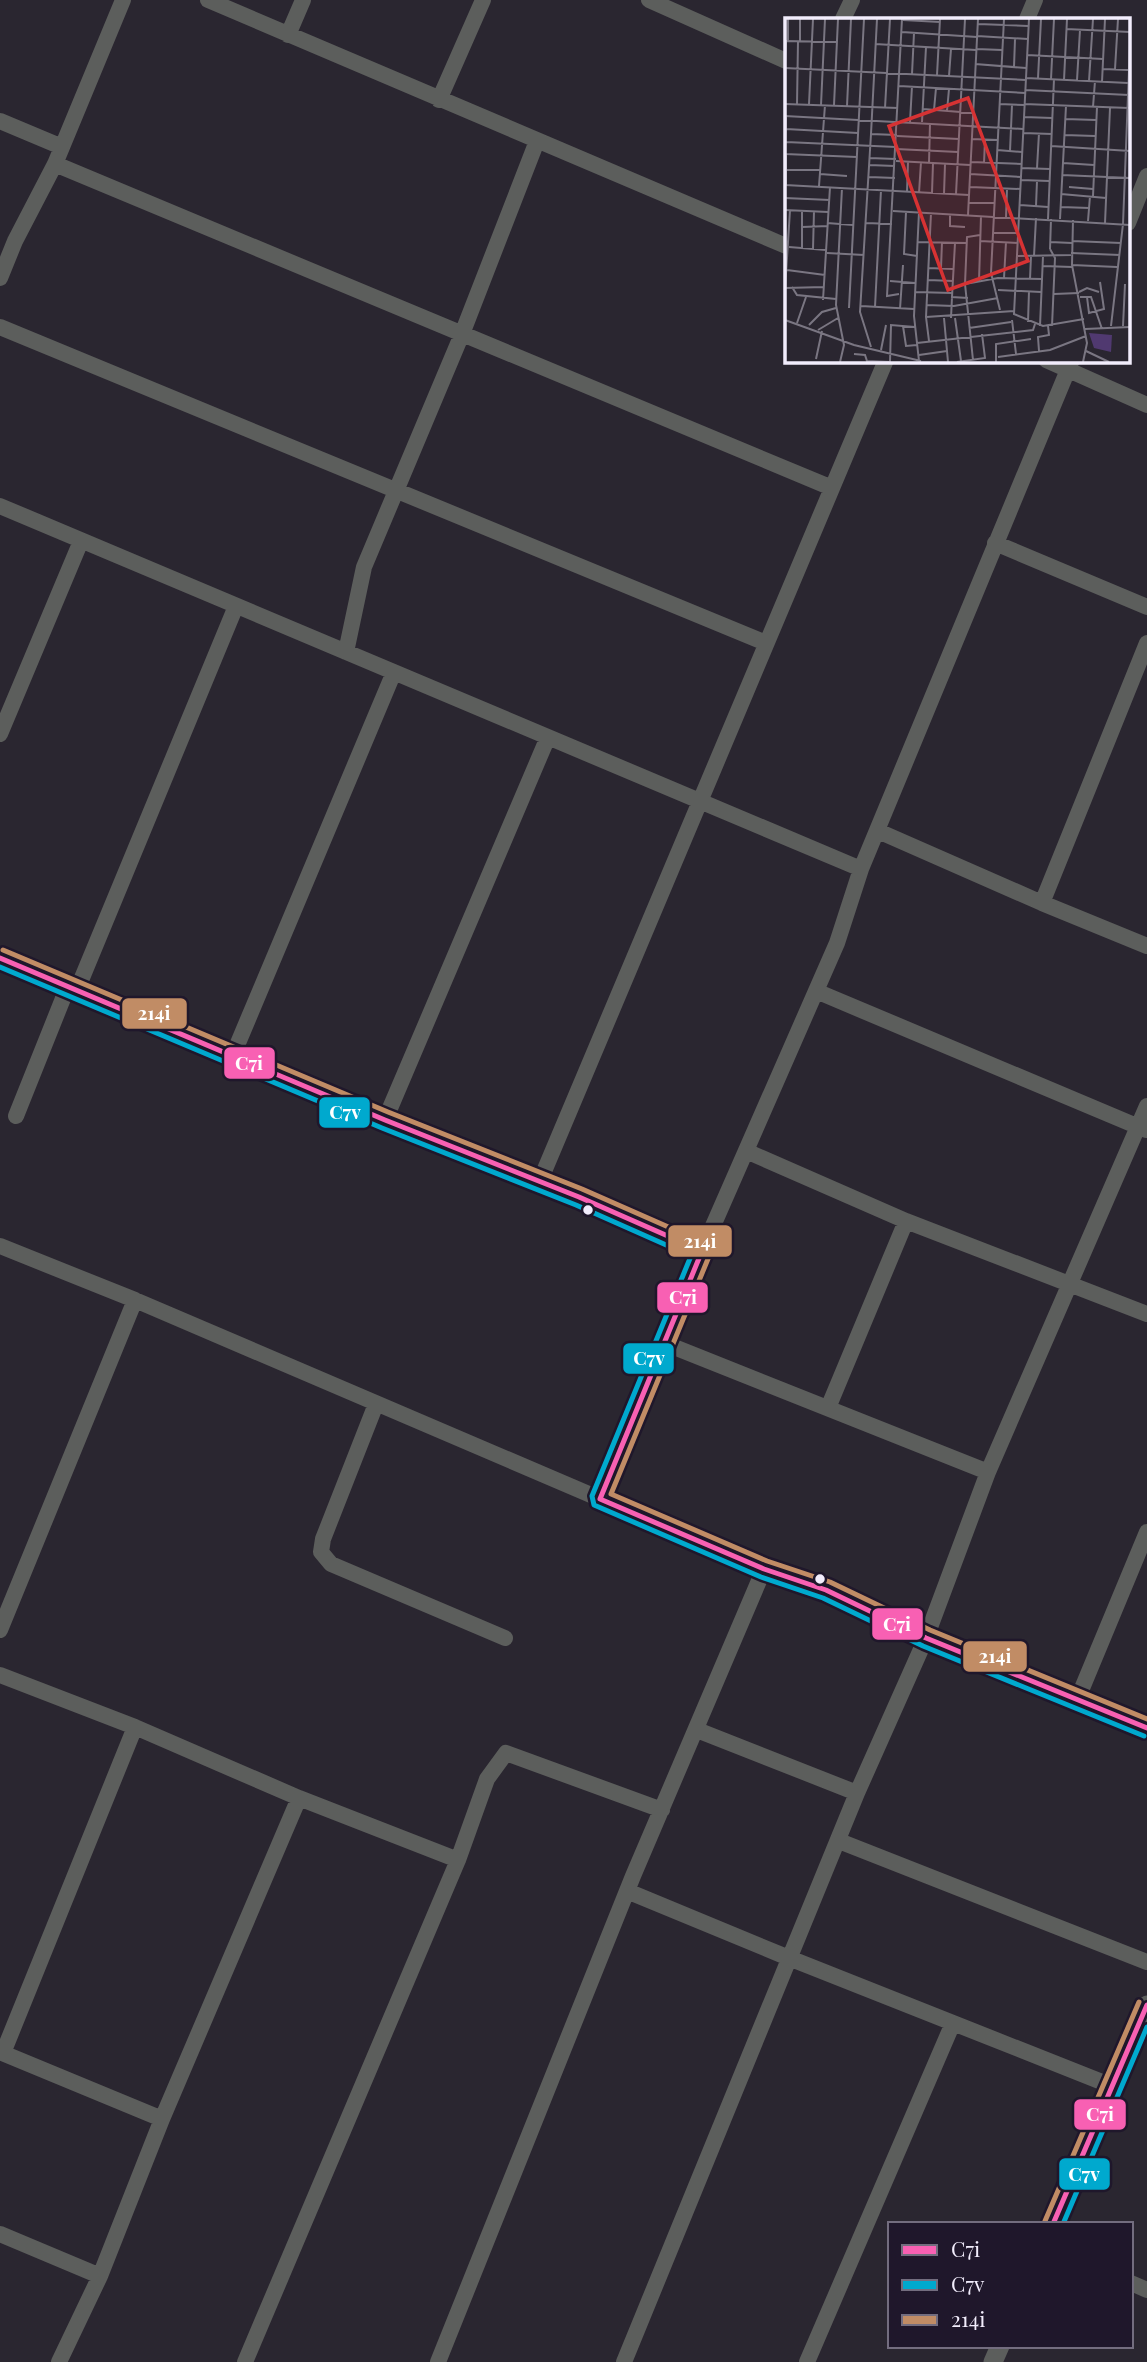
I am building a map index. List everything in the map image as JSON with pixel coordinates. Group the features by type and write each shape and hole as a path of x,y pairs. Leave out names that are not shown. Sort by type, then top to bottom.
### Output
{"street":[{"path":"0,278 15,241 55,164 123,0"},
{"path":"208,0 785,246"},
{"path":"288,35 303,0"},
{"path":"439,100 483,0"},
{"path":"843,18 852,0"},
{"path":"1027,18 1035,0"},
{"path":"654,1 785,61"},
{"path":"0,121 62,147"},
{"path":"346,652 365,567 462,334 537,141"},
{"path":"55,164 832,488"},
{"path":"1130,213 1147,176"},
{"path":"0,327 766,643"},
{"path":"540,1181 885,362"},
{"path":"600,1499 702,1251 836,943 861,869 1070,366 1147,405"},
{"path":"0,506 861,869"},
{"path":"0,734 81,541"},
{"path":"995,543 1147,607"},
{"path":"16,1116 236,606"},
{"path":"1042,903 1147,643"},
{"path":"233,1055 394,672"},
{"path":"385,1119 548,737"},
{"path":"878,831 1147,946"},
{"path":"0,958 540,1181 702,1251"},
{"path":"816,991 1143,1128"},
{"path":"624,2362 857,1793 926,1637 988,1472 1143,1128 1147,1107"},
{"path":"746,1151 906,1221 1147,1314"},
{"path":"828,1408 906,1221"},
{"path":"0,1246 135,1300 764,1569 826,1590 926,1637 1147,1728"},
{"path":"0,1630 135,1300"},
{"path":"664,1343 988,1472"},
{"path":"376,1404 323,1539 321,1552 331,1564 505,1638"},
{"path":"1078,1698 1147,1532"},
{"path":"438,2362 627,1891 764,1569"},
{"path":"0,1675 135,1727 299,1798 458,1860"},
{"path":"135,1727 1,2053 162,2119"},
{"path":"697,1730 857,1793"},
{"path":"245,2362 458,1860 487,1779 506,1753 662,1811"},
{"path":"59,2362 100,2276 162,2119 299,1798"},
{"path":"839,1841 1147,1962"},
{"path":"627,1891 1112,2086"},
{"path":"1053,2222 1147,2005"},
{"path":"807,2362 953,2024"},
{"path":"0,2234 100,2276"}],"transit line":[{"name":"214i","path":"3,950 388,1112 582,1189 707,1244 710,1254 611,1494 767,1561 830,1582 930,1630 1147,1719"},
{"name":"C7i","path":"0,958 385,1120 579,1197 702,1251 600,1499 764,1569 826,1590 926,1638 1147,1728"},
{"name":"C7v","path":"0,967 382,1128 576,1205 691,1256 592,1496 594,1505 761,1577 823,1598 923,1646 1144,1736"},
{"name":"214i","path":"1045,2221 1139,2002"},
{"name":"C7i","path":"1054,2222 1147,2005"},
{"name":"C7v","path":"1064,2222 1147,2027"}]}
